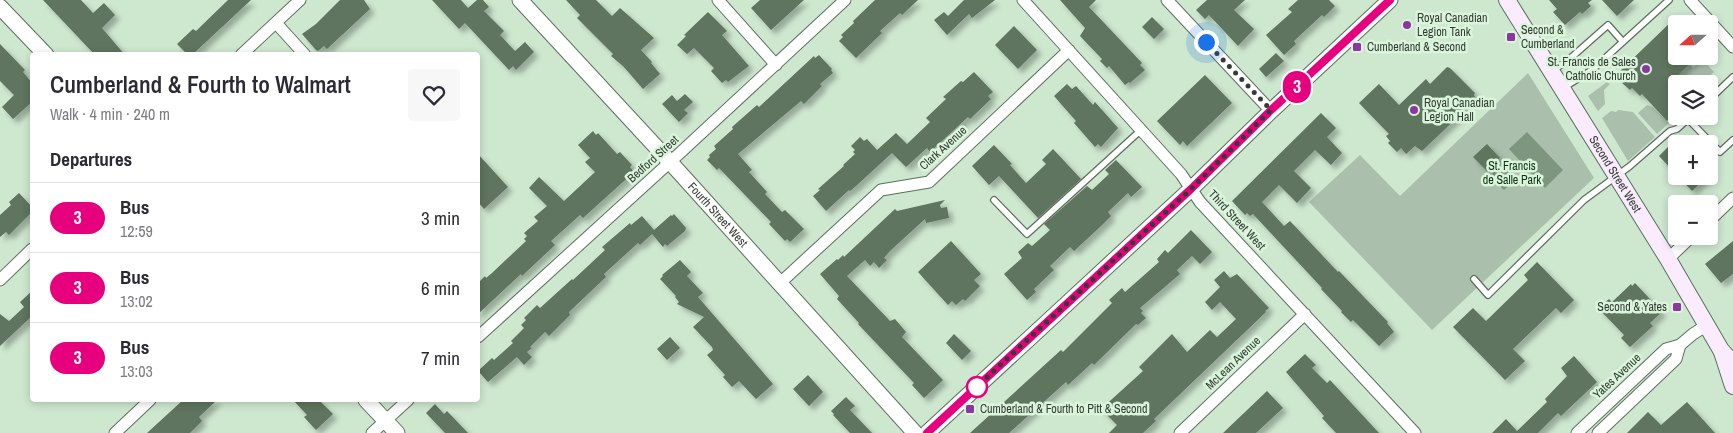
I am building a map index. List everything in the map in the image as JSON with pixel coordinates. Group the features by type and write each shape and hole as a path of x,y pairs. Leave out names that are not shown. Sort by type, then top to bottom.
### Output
{"main road":[{"name":"Second Street West","path":"1507,0 1707,325 1721,350 1733,386"},
{"name":"Second Street West","path":"1721,350 1733,363"}],"street":[{"path":"244,52 300,0"},
{"name":"Fourth Street West","path":"520,0 670,162 915,433"},
{"path":"718,0 776,65"},
{"name":"Bedford Street","path":"480,335 846,0"},
{"name":"Third Street West","path":"1023,0 1181,174 1200,202 1413,432"},
{"path":"1167,0 1271,110"},
{"path":"927,433 1191,189 1271,110 1390,0"},
{"path":"1690,0 1733,47"},
{"path":"0,7 43,52"},
{"path":"276,22 302,52"},
{"name":"Clark Avenue","path":"779,284 881,190 929,182 1069,50"},
{"path":"1718,212 1733,198"},
{"path":"1668,259 1683,245"},
{"path":"0,280 30,251"},
{"name":"McLean Avenue","path":"1180,433 1305,314"},
{"name":"Yates Avenue","path":"1577,433 1666,349 1680,345 1707,325"},
{"name":"Yates Avenue","path":"1598,433 1676,359 1680,345"},
{"path":"115,433 148,402"},
{"path":"368,402 397,433"},
{"path":"372,433 406,402"},
{"path":"1610,402 1620,412"}],"lane":[{"path":"1562,89 1592,70 1669,0"},
{"path":"1551,71 1565,63 1608,25 1622,42"},
{"path":"1718,91 1733,76"},
{"path":"1474,279 1488,295 1584,200 1630,166 1670,131 1682,125"},
{"path":"1696,125 1720,152 1733,140"},
{"path":"994,200 1027,234 1141,130"}],"green space":[{"path":"1685,65 1690,65 1693,68 1696,65 1708,65 1714,72 1710,75 1676,75"},
{"name":"St. Francis de Salle Park","path":"1528,73 1594,178 1432,330 1309,202 1360,155 1400,196"},
{"path":"1607,82 1610,84 1604,90 1605,104 1598,111 1588,96"},
{"path":"1647,105 1653,107 1668,124 1657,134 1638,113"},
{"path":"1618,110 1633,112 1655,137 1628,161 1602,118 1611,111 1616,112"}],"shaded area":[{"path":"1527,132 1563,170 1545,188 1509,149"},
{"path":"1504,163 1518,177 1504,190 1490,176"}],"building":[{"path":"43,0 81,0 93,13 104,3 115,15 102,28 122,52 92,52"},
{"path":"228,0 251,0 195,52 185,52 177,44 193,29 196,31"},
{"path":"340,0 364,0 370,9 327,49 324,46 318,51 302,34 316,24"},
{"path":"432,0 461,0 468,8 477,0 483,0 489,7 484,11 504,31 500,35 515,51 525,42 534,52 516,70 513,66 509,70 465,23 459,29"},
{"path":"566,0 596,0 612,16 620,8 654,38 641,50 660,74 643,89 623,66 611,56 613,54 577,18 580,15"},
{"path":"760,0 804,0 771,30 751,8"},
{"path":"875,0 918,0 902,15 900,13 880,31 882,33 856,58 839,41 843,37 841,35 854,23 853,21"},
{"path":"964,0 995,0 972,18 969,14 947,35 934,20 944,12 948,16"},
{"path":"1060,0 1096,0 1089,7 1142,63 1140,65 1145,70 1125,85 1109,66 1107,68 1100,61 1102,59 1080,36 1085,28"},
{"path":"1207,0 1245,0 1234,10 1254,29 1238,46 1209,15 1205,19 1196,10"},
{"path":"1298,0 1329,0 1335,6 1324,17 1322,15 1294,41 1296,44 1284,55 1266,35 1292,12 1288,9"},
{"path":"1549,0 1592,0 1588,3 1591,6 1582,14 1580,12 1565,25 1553,12 1557,9"},
{"path":"1602,0 1634,0 1617,16"},
{"path":"708,12 727,31 722,35 749,66 728,82 726,80 722,83 711,71 714,68 694,48 687,54 677,45 686,36 684,35"},
{"path":"1152,17 1164,29 1154,39 1142,27"},
{"name":"St. Francis de Sales Catholic Church","path":"1668,25 1668,65 1689,65 1678,75 1668,75 1667,121 1642,94 1640,96 1632,88 1630,90 1622,83 1625,80 1618,73"},
{"path":"1014,26 1037,50 1018,69 995,45"},
{"path":"0,44 25,70 23,72 30,81 30,104 13,119 2,107 14,95 0,81"},
{"path":"1276,53 1284,61 1266,77 1259,69"},
{"path":"819,55 832,69 833,73 820,84 822,86 804,104 801,101 738,154 752,170 749,172 767,192 765,194 782,212 785,210 804,229 790,242 787,239 785,241 769,224 771,222 719,168 717,170 707,160 710,157 709,155 716,149 714,146 733,129 732,127 757,105 759,107 814,56 815,58"},
{"name":"Royal Canadian Legion Hall","path":"1447,67 1475,93 1475,97 1462,109 1464,111 1422,151 1415,146 1406,154 1401,148 1397,152 1388,143 1390,141 1386,136 1389,134 1359,103 1379,84 1399,105 1426,79 1430,84"},
{"path":"974,72 993,92 988,96 991,99 930,152 927,148 906,167 892,153 826,211 813,196 855,154 853,152 855,150 851,146 860,137 864,141 867,139 877,150 896,133 907,144 930,122 926,118 946,99 943,97"},
{"path":"1205,75 1232,103 1187,146 1183,141 1180,145 1157,121"},
{"path":"1067,84 1072,89 1076,86 1093,105 1095,102 1118,128 1101,147 1098,144 1095,147 1054,96"},
{"path":"685,94 693,102 684,110 688,113 679,122 662,104 672,95 677,101"},
{"path":"1321,113 1336,128 1327,137 1342,153 1331,165 1315,150 1294,171 1311,188 1297,203 1279,185 1262,202 1284,226 1290,221 1388,322 1394,332 1379,346 1353,320 1351,322 1341,312 1322,288 1253,214 1250,216 1247,213 1245,215 1232,201"},
{"path":"593,131 596,135 598,133 617,154 620,152 632,165 630,167 634,172 583,218 580,215 551,241 555,245 480,312 480,281 492,273 526,241 524,239 527,236 524,233 538,221 534,217 547,206 529,188 539,177 564,201 595,172 585,162 590,158 578,145"},
{"path":"1487,144 1500,158 1487,171 1473,157"},
{"path":"994,145 1012,164 1010,165 1026,183 1046,164 1042,160 1053,149 1081,179 1038,218 999,176 989,185 972,166"},
{"path":"1668,147 1668,166 1659,156"},
{"path":"480,156 508,187 484,209 480,204"},
{"path":"1116,160 1142,187 1131,197 1128,193 1108,212 1111,216 1100,227 1074,251 1070,247 1050,266 1054,270 1034,289 1036,292 1027,300 1004,274 1022,258 1018,252 1028,243 1032,246 1050,230 1044,224 1087,186 1092,190 1109,174 1105,170"},
{"path":"1686,185 1698,185 1692,191"},
{"path":"19,193 30,205 30,214 9,235 6,232 0,237 0,215 11,205 9,202"},
{"path":"945,200 940,205 941,208 947,207 949,218 926,223 925,219 890,251 884,258 887,260 879,268 874,262 870,266 865,260 847,276 890,321 895,319 906,332 902,337 943,380 924,398 912,385 914,383 837,299 839,296 820,274 837,259 843,255 844,257 895,209 897,211"},
{"path":"674,214 686,228 685,231 667,246 665,244 663,247 652,234 640,245 638,243 604,274 606,277 569,312 570,315 549,336 545,332 530,347 532,348 527,352 532,357 524,365 517,357 488,382 480,373 480,369 492,358 494,360 513,343 511,341 524,328 521,325 526,320 524,318 537,305 540,308 573,280 605,250 602,247 630,223 631,225 642,216 654,230"},
{"path":"1191,230 1212,252 1200,264 1192,256 1177,270 1180,274 1140,308 1143,311 1141,313 1146,318 1138,325 1136,324 1094,365 1092,363 1068,385 1066,382 1009,433 970,433 1061,350 1063,352 1112,303 1109,300 1122,288 1125,292 1159,262 1157,259 1165,250 1168,253"},
{"path":"951,241 981,274 974,280 980,286 965,301 963,299 956,305 952,301 948,305 918,272"},
{"path":"1733,241 1733,274 1721,283 1705,264"},
{"path":"680,260 691,272 687,276 703,293 698,297 773,384 756,399 739,381 732,387 723,377 725,375 707,355 713,350 712,347 693,327 704,317 677,304 679,302 676,296 660,279 662,275"},
{"path":"1537,262 1574,300 1561,313 1556,308 1513,349 1525,361 1505,380 1453,327 1473,308 1486,321 1528,280 1524,275"},
{"path":"1224,271 1230,278 1237,274 1269,308 1154,419 1156,421 1143,433 1109,433 1117,425 1101,409 1143,371 1139,367 1172,334 1187,352 1210,330 1217,337 1236,319 1220,302 1212,310 1205,302 1220,287 1214,280"},
{"path":"1635,283 1662,312 1650,323 1653,326 1630,347 1621,338 1624,335 1598,308 1609,299 1612,302 1631,284 1632,286"},
{"path":"30,293 30,318 0,346 0,314 9,321 24,307 20,302"},
{"path":"954,334 971,351 962,360 946,343"},
{"path":"670,337 680,348 667,360 657,349"},
{"path":"1305,354 1316,365 1312,368 1327,383 1330,380 1379,433 1336,433 1286,372"},
{"path":"1574,356 1597,382 1561,416 1558,413 1538,433 1492,433 1506,419 1517,431 1547,402 1545,399 1567,376 1561,368"},
{"path":"808,375 823,392 809,406 793,389"},
{"path":"1267,391 1283,408 1256,433 1223,433"},
{"path":"846,397 855,406 850,410 872,433 850,433 833,415 831,411"},
{"path":"181,402 215,402 199,417 202,421 190,433 147,433"},
{"path":"295,402 321,402 333,414 316,430 304,417 307,415"},
{"path":"1687,402 1715,433 1627,433 1648,412 1661,425"},
{"path":"435,404 444,414 447,411 468,433 445,433 426,413"}],"bus line":[{"name":"3","path":"927,433 1191,189 1271,110 1390,0"}],"place":[{"name":"Royal Canadian Legion Tank","path":"1407,25"},
{"name":"Second & Cumberland","path":"1511,37"},
{"name":"Cumberland & Second","path":"1357,47"},
{"name":"St. Francis de Sales Catholic Church","path":"1646,69"},
{"name":"Royal Canadian Legion Hall","path":"1414,110"},
{"name":"Second & Yates","path":"1677,307"},
{"name":"Cumberland & Fourth to Pitt & Second","path":"970,409"}],"route":[{"path":"977,387 972,391 1191,189 1271,110 1206,42"}]}
